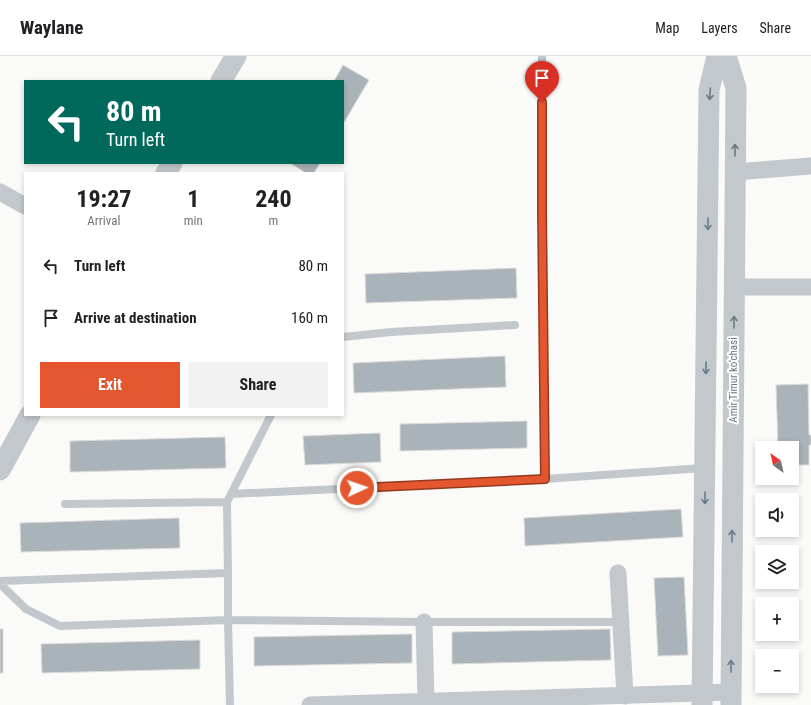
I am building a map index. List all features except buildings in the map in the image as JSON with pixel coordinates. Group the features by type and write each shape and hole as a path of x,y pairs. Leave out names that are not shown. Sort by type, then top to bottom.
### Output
{"street":[{"path":"222,80 236,56"},
{"path":"702,699 709,90 717,56"},
{"name":"Amir Timur ko‘chasi","path":"726,56 736,88 731,699"},
{"path":"735,172 811,166"},
{"path":"0,192 24,205"},
{"path":"734,287 811,288"},
{"path":"0,470 29,416"},
{"path":"618,573 625,696"},
{"path":"424,622 426,701"},
{"path":"310,705 625,696 731,699"}],"lane":[{"path":"542,56 545,479"},
{"path":"344,337 391,332 515,325"},
{"path":"230,705 227,502 270,416"},
{"path":"231,494 545,479 705,468"},
{"path":"65,504 227,502"},
{"path":"0,582 228,573"},
{"path":"0,582 26,609 60,626 228,620 620,622"}],"route":[{"path":"357,488 545,479 542,102"}]}
